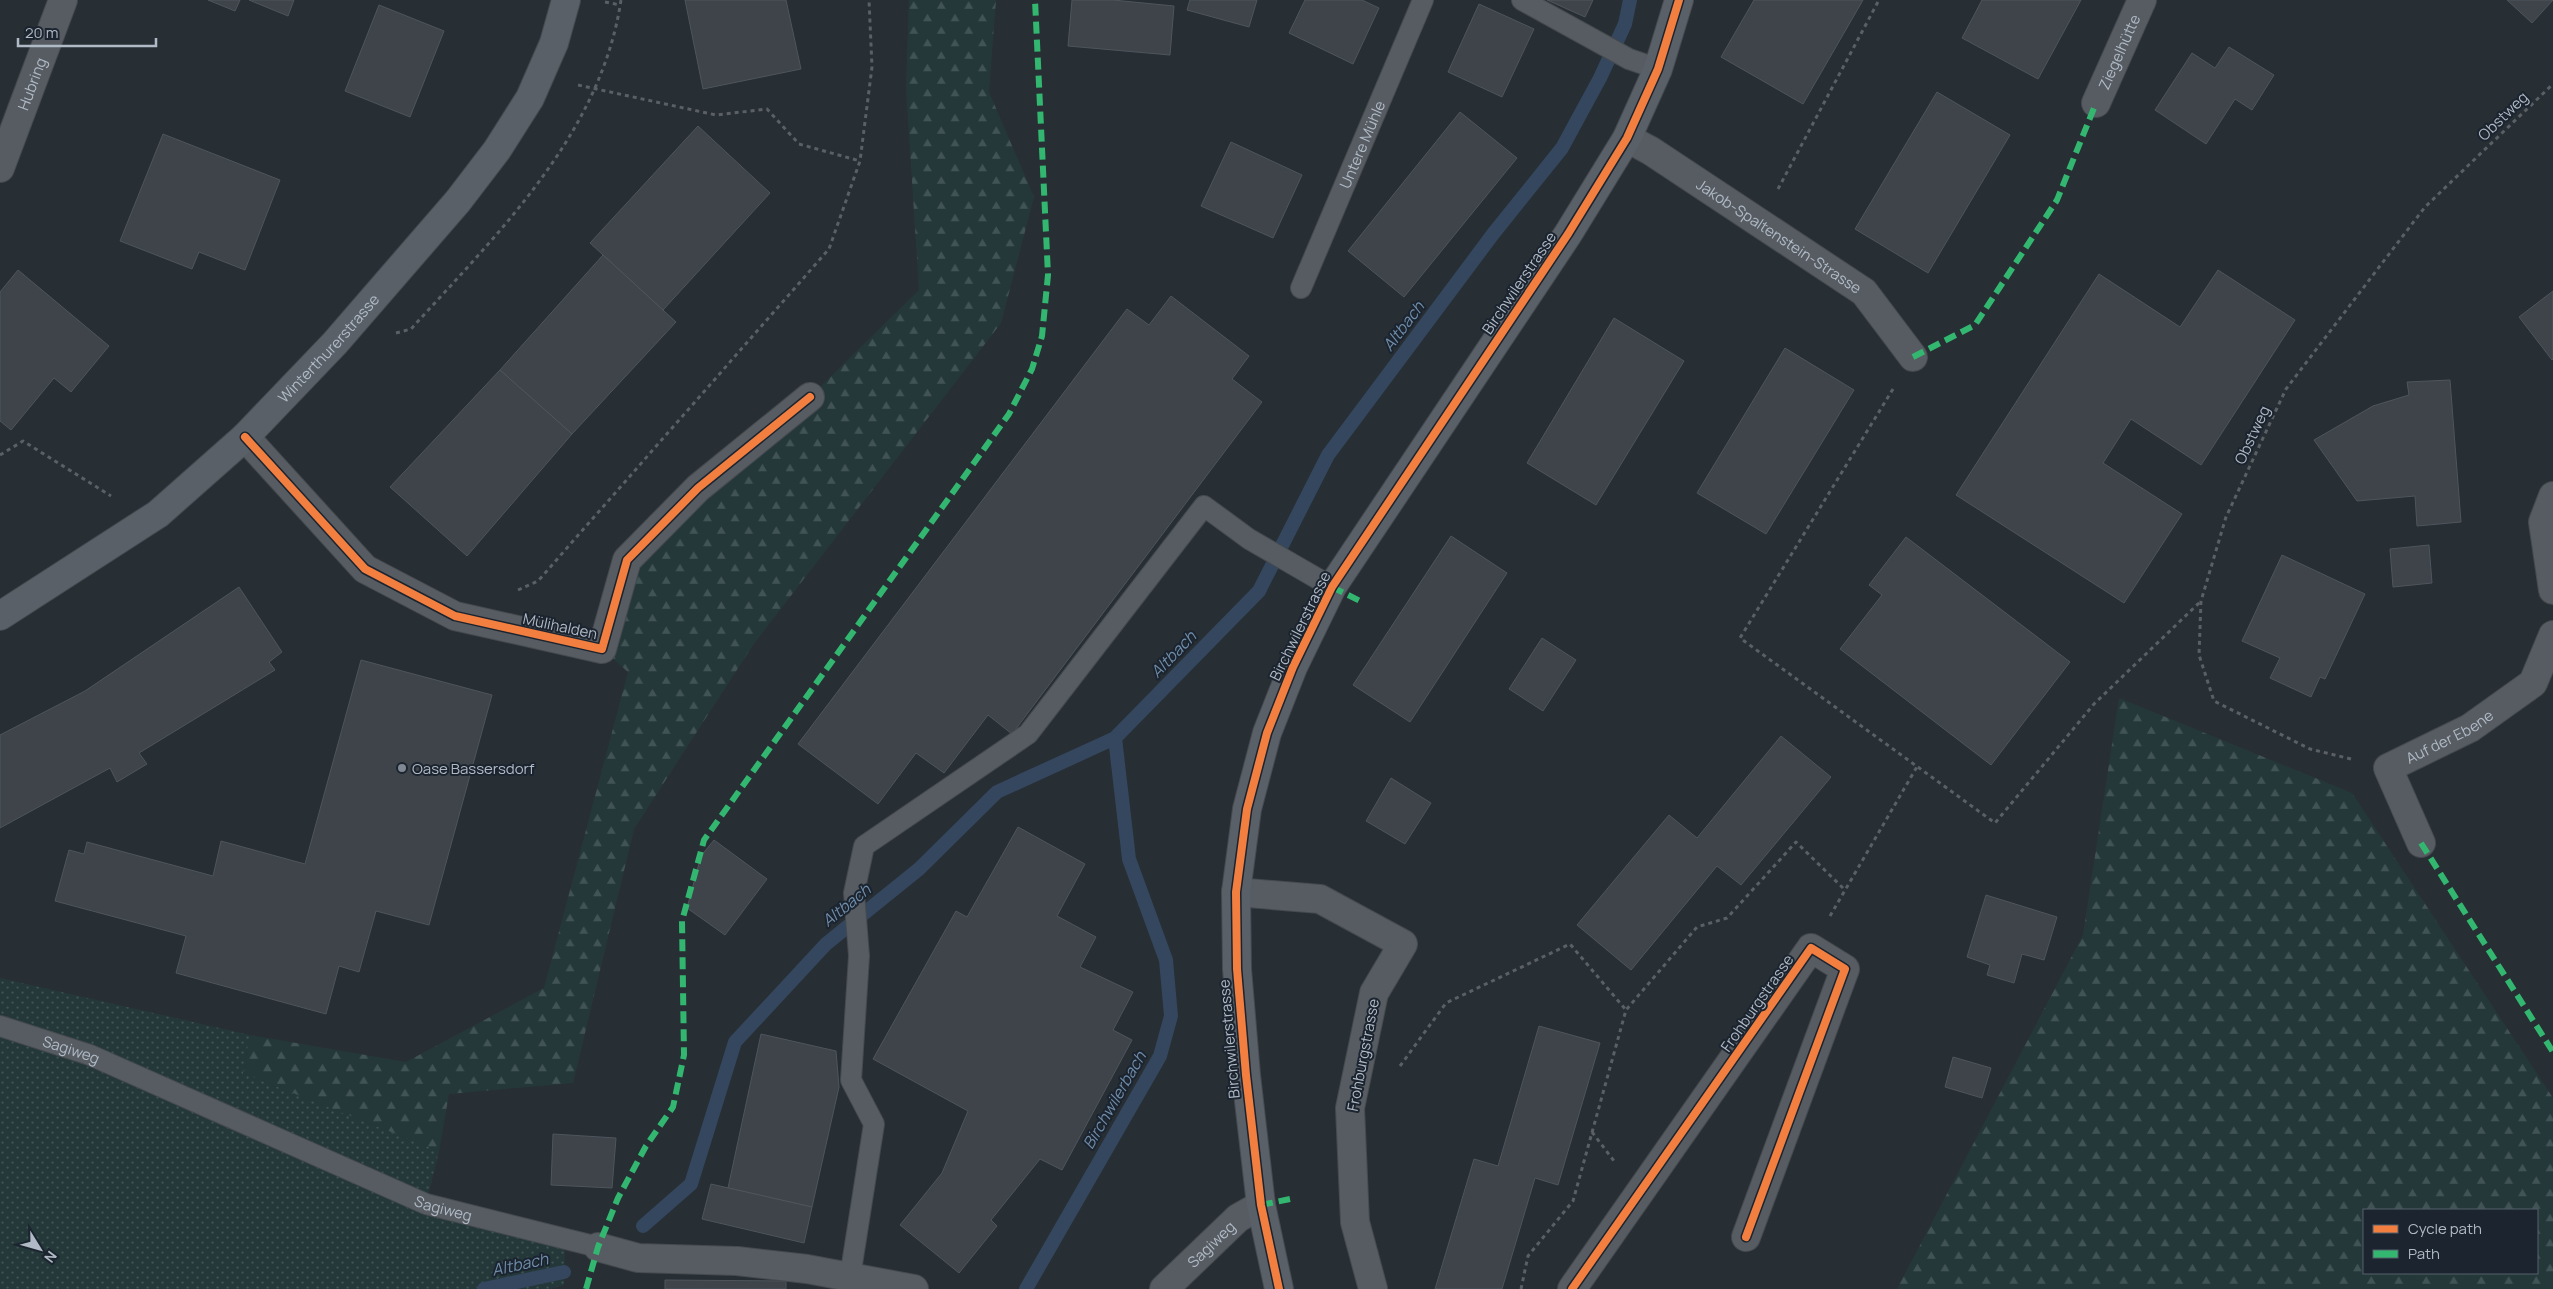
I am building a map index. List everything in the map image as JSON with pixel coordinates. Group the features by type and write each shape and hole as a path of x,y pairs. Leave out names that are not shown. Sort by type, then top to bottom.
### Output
{"street":[{"name":"Hubring","path":"0,168 63,0"},
{"name":"Winterthurerstrasse","path":"0,616 158,514 245,437 335,343 458,201 497,150 530,98 554,43 566,0"},
{"name":"Birchwilerstrasse","path":"1278,1289 1261,1205 1246,1075 1237,969 1236,892 1247,809 1266,734 1293,667 1332,586 1568,234 1626,138 1658,69 1679,0"},
{"name":"Ziegelhütte","path":"2096,103 2142,0"},
{"name":"Jakob-Spaltenstein-Strasse","path":"1626,138 1651,151 1864,292 1913,357"},
{"name":"Mülihalden","path":"245,437 365,569 455,616 602,649 627,560 698,488 810,398"},
{"path":"2553,496 2543,522 2553,590"},
{"name":"Auf der Ebene","path":"2421,843 2388,768 2470,728 2533,683 2553,635"},
{"name":"Frohburgstrasse","path":"1236,892 1320,899 1403,944 1374,993 1350,1108 1355,1222 1373,1289"},
{"name":"Frohburgstrasse","path":"1572,1289 1811,948 1845,969 1746,1237"},
{"name":"Sagiweg","path":"1164,1289 1238,1218 1261,1205"},
{"name":"Sagiweg","path":"598,1247 638,1258 737,1261 807,1269 851,1283 914,1289"}],"lane":[{"name":"Untere Mühle","path":"1301,288 1424,0"},
{"path":"1522,0 1629,59 1658,69"},
{"path":"851,1283 874,1124 851,1080 859,956 854,893 864,846 1028,734 1204,506 1249,539 1332,586"},
{"name":"Sagiweg","path":"0,1026 90,1055 426,1204 598,1247"}],"path":[{"path":"513,592 538,581 829,249 860,161 872,67 869,0"},
{"path":"1760,224 1879,0"},
{"path":"387,336 411,329 514,213 557,158 594,89 609,49 621,2 605,2"},
{"path":"578,85 716,115 768,109 799,144 860,161"},
{"path":"1913,357 1740,638 1995,823 2094,704 2201,602"},
{"path":"0,455 23,441 111,496"},
{"path":"1811,948 1918,766"},
{"path":"1521,1289 1528,1256 1573,1201 1626,1010 1697,927 1727,918 1796,842 1845,890"},
{"path":"1394,1074 1446,1004 1570,944 1626,1010"}],"green space":[{"path":"909,0 996,0 989,92 1034,197 1001,323 753,645 634,829 573,1083 449,1094 439,1151 243,1073 250,1035 406,1062 544,988 628,672 602,649 627,560 810,397 919,290 906,88"},
{"path":"2119,698 2352,793 2553,1098 2553,1289 1897,1289 2083,935"},
{"path":"0,978 250,1035 243,1073 439,1151 426,1204 565,1239 564,1285 550,1289 0,1289"}],"building":[{"path":"208,0 240,0 235,11"},
{"path":"249,0 294,0 288,16"},
{"path":"685,0 786,0 801,69 703,89"},
{"path":"1072,0 1113,0 1174,6 1170,55 1068,46"},
{"path":"1190,0 1257,0 1249,27 1187,10"},
{"path":"1305,0 1362,0 1379,8 1353,64 1289,33"},
{"path":"1547,0 1593,0 1585,17"},
{"path":"1754,0 1863,0 1803,104 1721,57"},
{"path":"1982,0 2081,0 2038,79 1962,38"},
{"path":"2507,0 2553,0 2532,23"},
{"path":"1479,4 1534,29 1502,97 1448,72"},
{"path":"379,5 444,31 410,117 345,91"},
{"path":"2229,47 2274,75 2252,110 2235,99 2206,144 2155,110 2192,53 2215,68"},
{"path":"1937,92 2010,135 1928,273 1855,229"},
{"path":"1460,112 1517,158 1404,297 1348,251"},
{"path":"698,126 770,193 663,310 590,243"},
{"path":"163,134 280,180 245,270 199,252 192,269 120,241"},
{"path":"1231,142 1302,175 1273,238 1201,206"},
{"path":"603,255 676,322 572,434 500,370"},
{"path":"18,270 109,346 71,392 54,378 11,430 0,421 0,292"},
{"path":"2218,270 2295,320 2201,465 2131,419 2103,463 2182,514 2124,603 1956,495 2099,274 2180,327"},
{"path":"2553,291 2553,359 2552,360 2519,317"},
{"path":"1171,296 1249,356 1232,379 1262,402 1012,734 988,715 944,773 916,753 878,804 798,744 1127,309 1149,325"},
{"path":"1614,318 1684,361 1596,505 1527,463"},
{"path":"1785,348 1854,390 1766,534 1697,493"},
{"path":"500,370 572,434 467,556 390,487"},
{"path":"2450,380 2461,522 2417,526 2415,496 2357,501 2314,440 2373,406 2409,395 2407,382"},
{"path":"1451,536 1507,573 1410,722 1353,685"},
{"path":"1906,537 2070,662 1991,765 1840,649 1882,595 1869,585"},
{"path":"2429,545 2432,583 2393,587 2390,549"},
{"path":"2282,555 2365,594 2325,679 2320,677 2311,697 2270,678 2280,658 2242,641"},
{"path":"239,587 282,652 269,662 275,670 139,753 147,764 117,782 110,768 0,828 0,735 85,691"},
{"path":"1542,638 1576,660 1543,711 1509,689"},
{"name":"Oase Bassersdorf","path":"361,660 492,695 429,925 376,911 359,972 339,966 326,1014 176,973 186,936 55,901 69,850 84,854 87,842 213,876 221,841 305,864"},
{"path":"1781,736 1831,777 1741,885 1717,866 1631,970 1577,925 1669,815 1697,838"},
{"path":"1391,778 1431,803 1405,844 1366,821"},
{"path":"1018,827 1085,864 1057,916 1096,937 1080,967 1133,992 1113,1030 1132,1040 1062,1170 1040,1159 991,1220 997,1226 959,1273 900,1225 942,1173 968,1111 873,1059 956,911 967,917"},
{"path":"714,840 767,879 725,935 687,908 701,856"},
{"path":"1986,895 2057,917 2044,960 2022,954 2014,983 1987,975 1990,965 1967,957"},
{"path":"1539,1026 1600,1043 1558,1185 1535,1178 1502,1289 1435,1289 1474,1159 1498,1166"},
{"path":"761,1034 836,1051 839,1087 812,1207 728,1188"},
{"path":"1953,1057 1991,1068 1982,1098 1945,1087"},
{"path":"553,1134 616,1138 612,1188 551,1185"},
{"path":"711,1184 812,1207 804,1243 702,1219"},
{"path":"665,1280 786,1281 786,1289 665,1289"}],"waterway":[{"name":"Altbach","path":"643,1226 691,1184 735,1042 826,944 919,869 997,792 1115,738 1259,591 1328,455 1493,234 1562,148 1600,78 1625,24 1630,0"},
{"name":"Birchwilerbach","path":"1026,1289 1160,1056 1171,1016 1166,960 1129,859 1115,738"},
{"name":"Altbach","path":"484,1289 564,1272"}],"marked path":[{"path":"586,1289 598,1247 618,1198 646,1146 673,1107 684,1055 682,921 704,840 1009,414 1032,369 1042,336 1048,275 1035,0"},
{"path":"1913,357 1975,325 2057,200 2096,103"},
{"path":"1332,587 1360,601"},
{"path":"2421,843 2553,1052"},
{"path":"1261,1205 1290,1199"}],"cycle path":[{"path":"1279,1289 1261,1205 1246,1075 1237,969 1236,892 1247,809 1267,733 1293,667 1332,587 1568,234 1627,138 1658,69 1679,0"},
{"path":"245,437 365,569 455,616 602,649 627,560 698,488 810,397"},
{"path":"1572,1289 1811,948 1845,969 1746,1237"}],"place":[{"name":"Oase Bassersdorf","path":"402,768"}]}
